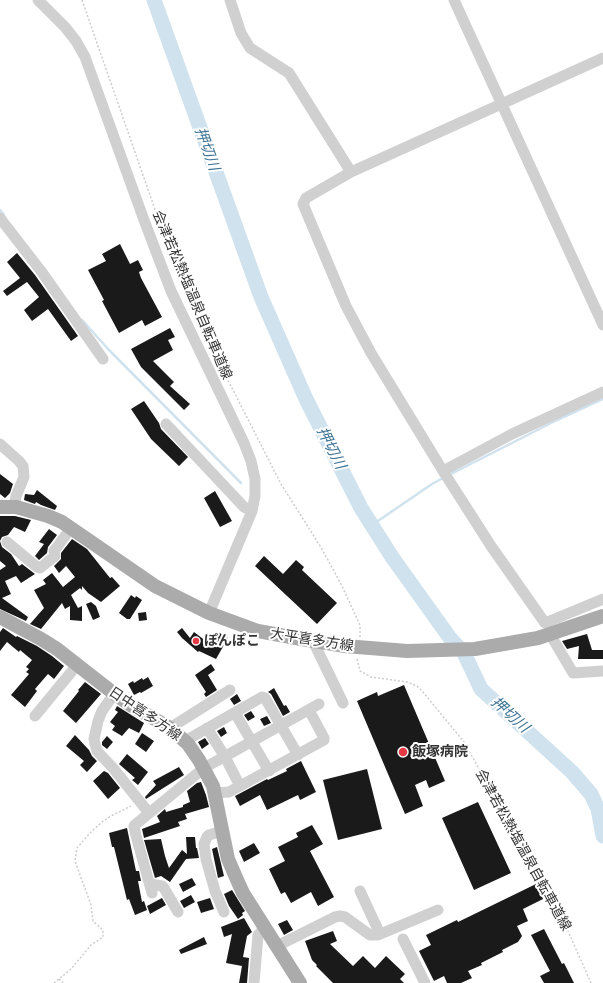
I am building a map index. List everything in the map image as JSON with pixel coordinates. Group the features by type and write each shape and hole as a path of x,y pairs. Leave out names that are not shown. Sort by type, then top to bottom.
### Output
{"main road":[{"name":"大平喜多方線","path":"0,507 16,507 48,516 71,528 155,586 209,613 258,631 313,641 345,646 407,651 475,650 544,636 603,616"},
{"name":"日中喜多方線","path":"0,617 57,649 114,694 170,728 185,741 204,768 213,786 228,859 238,882 300,983"}],"street":[{"path":"38,0 65,27 76,41 85,57 144,220 172,291 211,377 244,443 251,461 255,479 255,496 252,512 209,613"},
{"path":"230,0 241,33 250,48 289,73 351,172"},
{"path":"454,0 603,325"},
{"path":"603,58 351,172 306,198 303,204 346,306 371,353 491,546 545,623 603,599"},
{"path":"0,218 42,271 103,359"},
{"path":"443,471 512,434 603,392"},
{"path":"166,424 244,507 252,512"},
{"path":"0,444 20,461 23,466 24,477 16,496 16,507"},
{"path":"7,542 40,568 55,556 54,550 71,528"},
{"path":"544,636 573,673 603,671"},
{"path":"313,641 343,703"},
{"path":"35,716 77,665"},
{"path":"170,728 230,690"},
{"path":"114,694 102,711 96,727 94,744 97,751 113,768 149,813"},
{"path":"185,741 262,697 265,698 298,755"},
{"path":"178,912 162,886 151,888 134,826 204,768 319,704"},
{"path":"214,793 229,792 324,740 309,710"},
{"path":"235,712 269,771"},
{"path":"207,728 225,757 240,786"},
{"path":"222,831 209,835 204,844 206,859 215,891 224,912"},
{"path":"360,891 380,934"},
{"path":"277,946 335,917 345,917 370,935 380,934 438,910"},
{"path":"254,983 258,935 265,927"},
{"path":"403,939 425,983"}],"path":[{"name":"会津若松熱塩温泉自転車道線","path":"82,0 167,244 209,344 281,484 322,549 342,586 360,625 360,641"},
{"name":"会津若松熱塩温泉自転車道線","path":"357,658 360,671 371,677 407,682 417,686 464,742 551,898 568,931 591,983"},
{"path":"54,983 71,969 91,945 103,937 103,930 93,921 91,905 75,861 77,848 102,822 140,801"},
{"path":"59,979 63,983"}],"building":[{"path":"120,244 130,264 138,260 143,270 139,272 141,278 162,317 145,326 142,320 119,333 88,270 106,261 102,254"},
{"path":"17,253 35,275 78,336 71,341 48,309 32,321 24,310 39,297 27,282 7,296 3,291 20,278 7,262"},
{"path":"170,328 175,337 168,340 173,350 153,361 174,382 170,386 190,404 184,410 141,367 131,349"},
{"path":"144,401 159,423 161,429 188,457 179,466 151,439 131,409"},
{"path":"0,474 13,484 10,493 5,498 0,494"},
{"path":"37,490 57,506 55,510 36,502 35,504 24,500 25,494 34,495"},
{"path":"215,491 232,521 220,527 204,498"},
{"path":"0,516 15,516 31,520 25,532 14,527 8,535 2,537 0,541"},
{"path":"49,529 57,535 48,547 47,553 39,560 35,556 44,544 39,542"},
{"path":"72,539 87,549 110,578 112,577 120,586 101,602 88,593 82,586 82,590 80,588 71,595 78,608 82,606 82,621 70,620 70,606 65,609 62,603 41,629 30,624 44,608 34,590 46,584 43,580 52,573 63,587 75,577 66,566 59,573 54,566 61,559 61,553"},
{"path":"0,541 2,547 11,554 19,566 22,564 35,574 21,583 16,576 5,581 11,594 2,598 28,617 26,621 0,609 0,570 6,566 0,561"},
{"path":"264,556 283,574 296,560 304,567 302,570 337,603 317,624 255,566"},
{"path":"131,595 142,600 130,619 127,619 119,613"},
{"path":"91,602 96,606 100,617 93,620 86,604"},
{"path":"146,612 147,620 139,621 138,613"},
{"path":"3,628 16,637 17,636 37,646 64,666 54,679 48,674 35,689 37,691 25,707 11,695 29,674 26,672 29,669 26,667 32,660 7,642 0,651 0,632"},
{"path":"182,628 190,638 194,632 211,645 218,632 228,638 216,659 199,651 198,652 182,638 177,632"},
{"path":"587,634 592,650 603,650 603,659 578,659 579,646 567,649 562,641"},
{"path":"211,664 215,670 208,675 217,690 206,697 204,694 206,692 195,675"},
{"path":"148,677 153,686 134,695 128,684"},
{"path":"85,682 101,694 76,723 63,711"},
{"path":"404,685 445,781 429,788 426,780 415,785 423,806 405,814 357,701 377,692 378,696"},
{"path":"274,688 284,706 286,705 290,712 283,716 271,694 268,692"},
{"path":"237,694 241,701 234,705 230,699"},
{"path":"117,706 144,723 139,733 129,728 122,736 112,730 115,726 110,722 118,712 115,710"},
{"path":"251,711 255,717 248,721 244,715"},
{"path":"267,716 271,723 264,726 260,719"},
{"path":"224,727 227,733 221,737 217,731"},
{"path":"142,733 154,741 146,752 135,744"},
{"path":"75,735 97,761 87,772 80,765 84,761 66,746"},
{"path":"107,736 113,742 107,749 102,745 102,742"},
{"path":"205,738 209,744 202,749 198,742"},
{"path":"127,754 148,772 138,785 132,780 135,778 119,764"},
{"path":"301,761 316,792 300,800 298,795 267,810 260,795 240,806 235,796 267,779 268,780 287,771 286,769"},
{"path":"179,767 184,775 146,799 145,797 156,785 153,781"},
{"path":"367,769 382,829 338,840 323,780"},
{"path":"104,771 108,773 120,788 108,799 93,781"},
{"path":"201,782 209,807 185,814 187,819 178,822 180,826 144,838 142,829 160,822 157,816 165,809 166,812 183,807 183,805 190,802 187,791 197,783"},
{"path":"478,802 511,873 474,890 442,818"},
{"path":"312,825 323,844 310,851 334,897 318,906 311,892 291,903 285,892 281,894 269,869 285,861 278,847 298,837 296,833"},
{"path":"127,828 136,871 139,871 141,881 138,881 142,902 144,901 147,910 135,915 129,899 127,900 109,833"},
{"path":"186,837 195,837 199,858 186,859 170,882 161,876 155,878 144,840 161,839 169,868 182,850 187,854"},
{"path":"254,843 260,853 244,862 239,851"},
{"path":"217,847 224,876 218,878 212,849"},
{"path":"192,878 196,885 183,892 179,884"},
{"path":"536,884 543,899 523,909 528,921 517,926 522,936 518,942 502,950 503,952 481,963 482,965 468,971 472,978 461,983 447,983 444,976 434,981 419,951 431,945 426,935 457,920 458,922"},
{"path":"232,890 245,911 238,919 229,906 224,894"},
{"path":"191,895 195,902 184,908 180,901"},
{"path":"162,898 166,905 150,914 147,906"},
{"path":"210,898 214,909 201,913 197,902"},
{"path":"244,918 252,932 247,936 243,957 249,958 247,983 239,983 242,966 226,963 232,934 224,937 221,927"},
{"path":"287,920 293,930 284,935 278,924"},
{"path":"544,929 562,964 564,963 574,983 544,983 540,976 550,971 531,935"},
{"path":"333,931 337,941 330,944 353,966 363,956 375,968 386,956 405,974 400,979 404,983 333,983 312,960 305,941"},
{"path":"204,937 207,944 181,954 179,950"}],"waterway":[{"name":"押切川","path":"154,0 261,297 306,399 361,508 392,557 450,638 464,653 481,689 572,772 591,794 598,809 603,836"},
{"path":"0,210 4,215"},
{"path":"82,320 109,350 241,483"},
{"path":"449,475 557,420 603,399"},
{"path":"372,525 443,478"}],"place":[{"name":"ぽんぽこ","path":"196,641"},
{"name":"飯塚病院","path":"403,752"}]}
